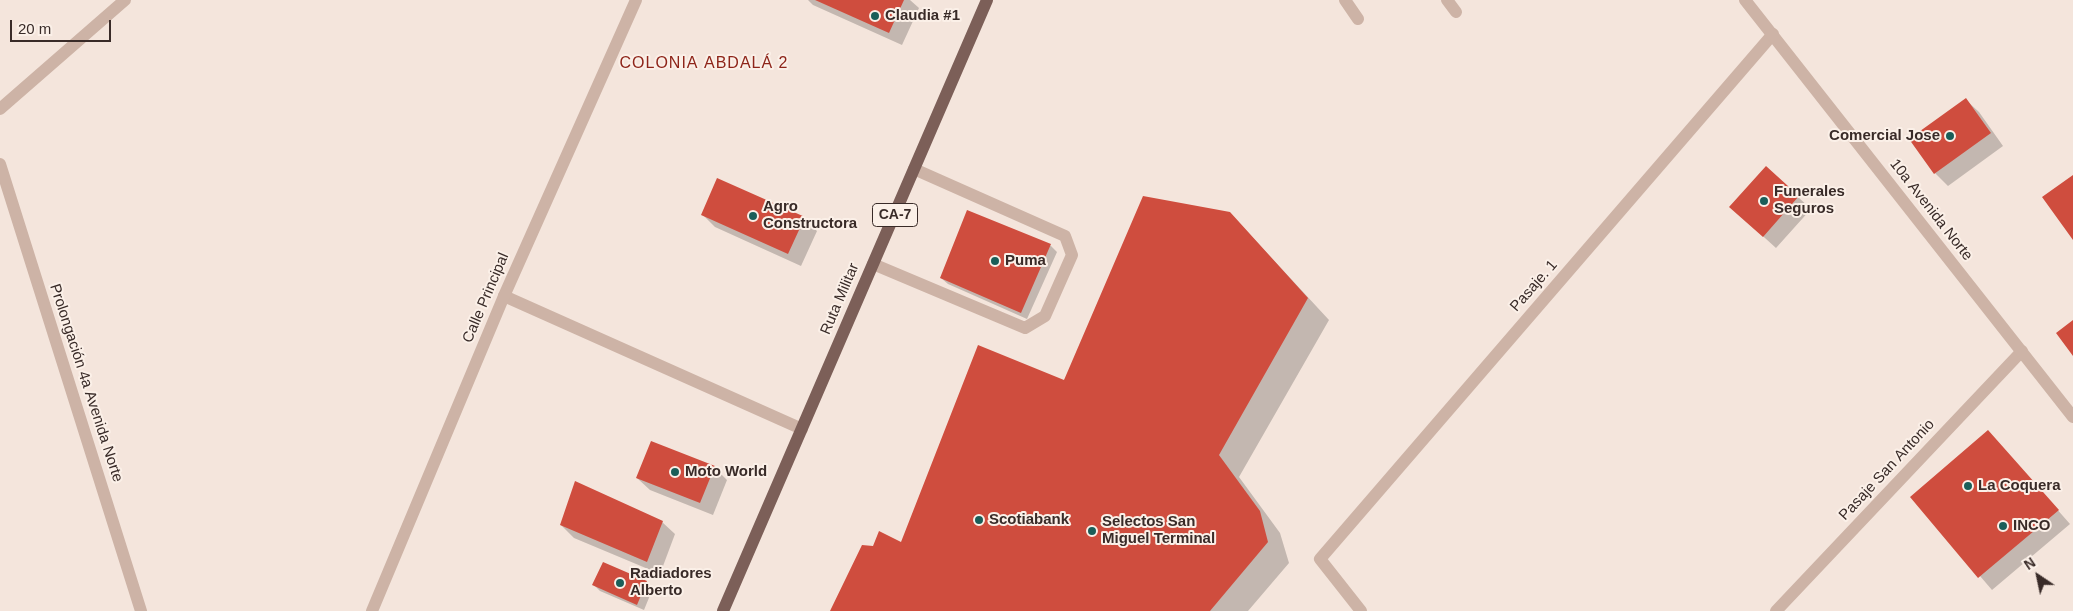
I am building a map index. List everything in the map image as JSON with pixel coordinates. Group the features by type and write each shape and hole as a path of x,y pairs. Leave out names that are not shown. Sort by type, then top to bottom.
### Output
{"main road":[{"name":"Ruta Militar","path":"723,611 988,0"}],"street":[{"path":"0,109 124,0"},
{"name":"Calle Principal","path":"372,611 504,296 636,0"},
{"path":"1345,0 1358,19"},
{"path":"1447,0 1456,12"},
{"name":"10a Avenida Norte","path":"1745,0 2073,417"},
{"name":"Pasaje. 1","path":"1361,611 1320,559 1773,34"},
{"name":"Prolongación 4a Avenida Norte","path":"0,164 141,611"},
{"path":"873,264 1025,328 1045,316 1072,255 1065,236 914,169"},
{"path":"504,296 802,429"},
{"name":"Pasaje San Antonio","path":"1776,611 2022,351"}],"building":[{"name":"Claudia #1","path":"815,0 904,0 889,33"},
{"name":"Comercial Jose","path":"1966,98 1991,133 1934,174 1909,139"},
{"name":"Funerales Seguros","path":"1766,166 1799,196 1763,237 1729,207"},
{"path":"2073,175 2073,240 2042,197"},
{"name":"Agro Constructora","path":"717,178 805,217 788,254 701,215"},
{"path":"1143,196 1230,212 1308,298 1219,455 1260,511 1268,542 1210,611 830,611 862,545 873,546 879,531 901,542 978,345 1064,380"},
{"name":"Puma","path":"967,210 1051,244 1021,313 940,278"},
{"path":"2073,320 2073,356 2056,333"},
{"path":"1988,430 2059,510 1978,578 1910,497"},
{"name":"Moto World","path":"651,441 715,466 700,503 636,478"},
{"path":"575,481 663,521 647,562 560,525"},
{"name":"Radiadores Alberto","path":"603,562 647,581 637,605 592,585"}],"place":[{"name":"Claudia #1","path":"875,16"},
{"name":"Comercial Jose","path":"1950,136"},
{"name":"Funerales Seguros","path":"1764,201"},
{"name":"Agro Constructora","path":"753,216"},
{"name":"Puma","path":"995,261"},
{"name":"Moto World","path":"675,472"},
{"name":"La Coquera","path":"1968,486"},
{"name":"Scotiabank","path":"979,520"},
{"name":"INCO","path":"2003,526"},
{"name":"Selectos San Miguel Terminal","path":"1092,531"},
{"name":"Radiadores Alberto","path":"620,583"}],"district":[{"name":"COLONIA ABDALÁ 2","path":"704,64"}]}
